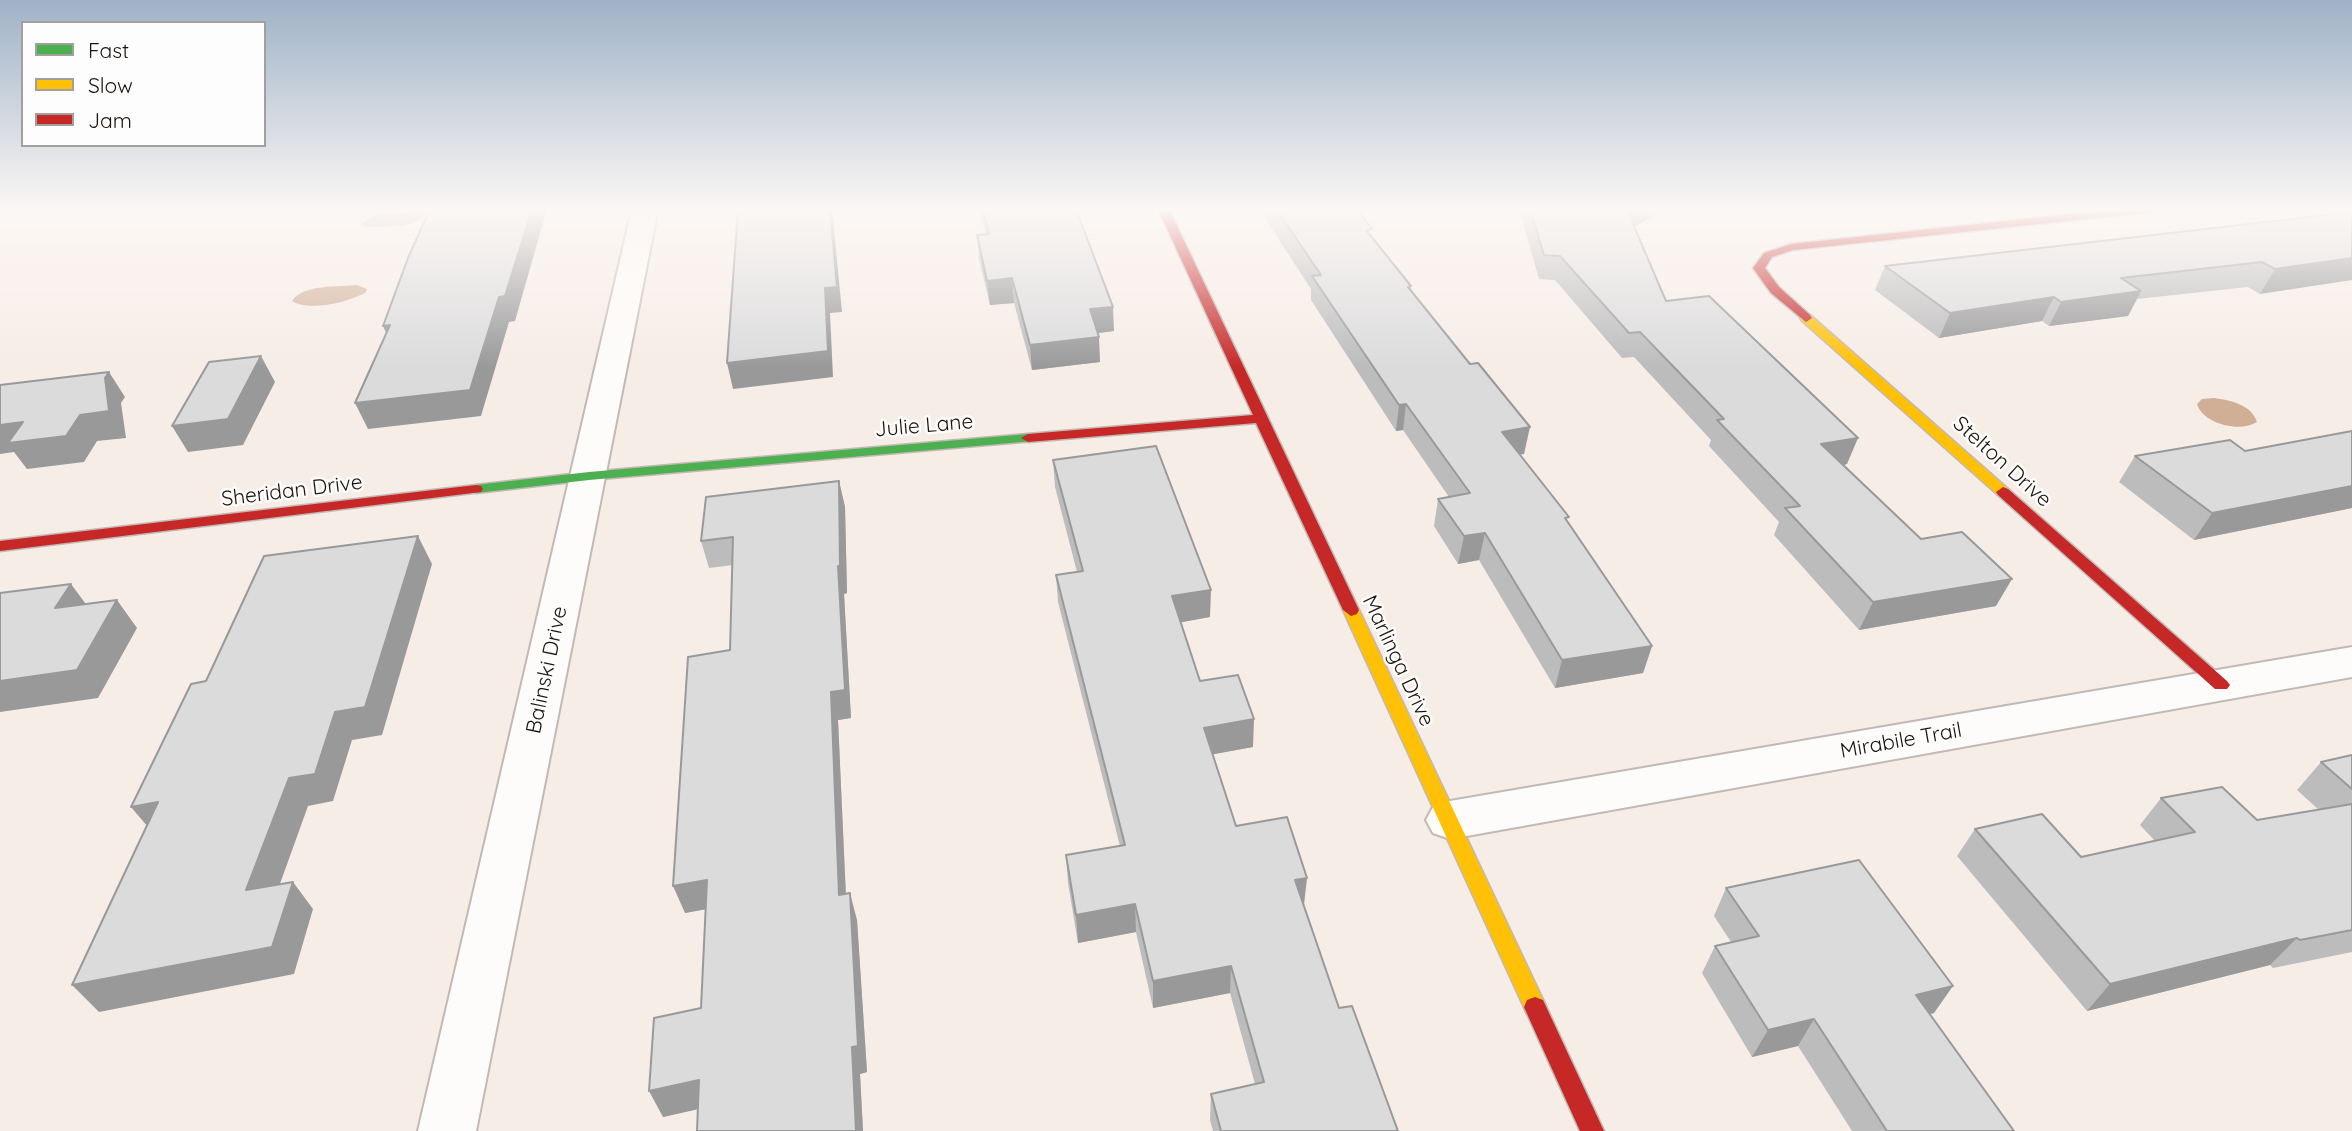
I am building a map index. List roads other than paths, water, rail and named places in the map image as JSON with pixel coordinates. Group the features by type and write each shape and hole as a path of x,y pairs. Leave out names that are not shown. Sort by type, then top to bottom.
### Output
{"street":[{"name":"Balinski Drive","path":"447,1131 634,262"},
{"name":"Marlinga Drive","path":"1188,262 1450,820 1592,1131"},
{"name":"Stelton Drive","path":"1761,262 1759,268 1775,290 2221,685"},
{"name":"Julie Lane","path":"589,476 1262,418"},
{"name":"Sheridan Drive","path":"0,547 589,476"},
{"name":"Mirabile Trail","path":"1450,820 2352,662"}]}
